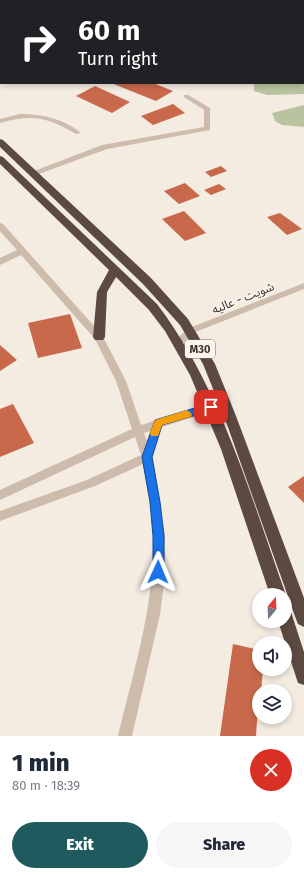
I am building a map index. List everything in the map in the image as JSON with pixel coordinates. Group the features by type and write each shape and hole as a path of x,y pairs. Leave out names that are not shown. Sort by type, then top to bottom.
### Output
{"highway":[{"name":"M30","path":"0,142 147,281 169,304 190,332 209,364 230,416 304,619"},
{"path":"1,160 13,154"},
{"name":"M30","path":"1,160 153,307 169,326 190,360 222,433 276,588"},
{"path":"99,337 102,292 114,270"},
{"path":"288,628 304,677"}],"street":[{"path":"34,173 105,147 207,128 208,109 186,96"},
{"path":"0,226 99,337 121,381 147,457 159,536 158,584 154,614 125,736"},
{"path":"0,239 11,237"},
{"path":"0,262 23,250"},
{"name":"شويت - عاليه","path":"190,332 304,286"},
{"path":"179,342 190,332"},
{"path":"0,495 137,431 211,407"},
{"path":"0,516 91,483 147,457 158,423"}],"lane":[{"path":"0,121 33,116 60,122 78,133"}],"green space":[{"path":"254,84 304,84 304,94 267,95 254,91"},
{"path":"304,105 304,127 282,125 275,121 272,113"}],"building":[{"path":"114,84 156,84 173,91 156,101"},
{"path":"95,86 130,102 112,113 76,96"},
{"path":"173,104 185,113 153,125 141,116"},
{"path":"221,166 227,171 211,177 205,172"},
{"path":"185,183 200,196 179,204 164,191"},
{"path":"219,184 226,189 211,195 204,190"},
{"path":"184,211 206,233 185,241 162,219"},
{"path":"280,213 302,229 287,235 267,217"},
{"path":"70,314 82,348 38,358 28,323"},
{"path":"0,345 17,360 0,371"},
{"path":"13,404 34,443 0,457 0,409"},
{"path":"304,476 304,503 288,487"},
{"path":"233,644 252,648 252,676 262,676 262,684 252,684 252,724 257,724 256,736 220,736"}],"slow traffic":[{"path":"155,433 158,423 187,414"}],"route":[{"path":"158,572 159,536 147,457 158,423 211,407"}]}
